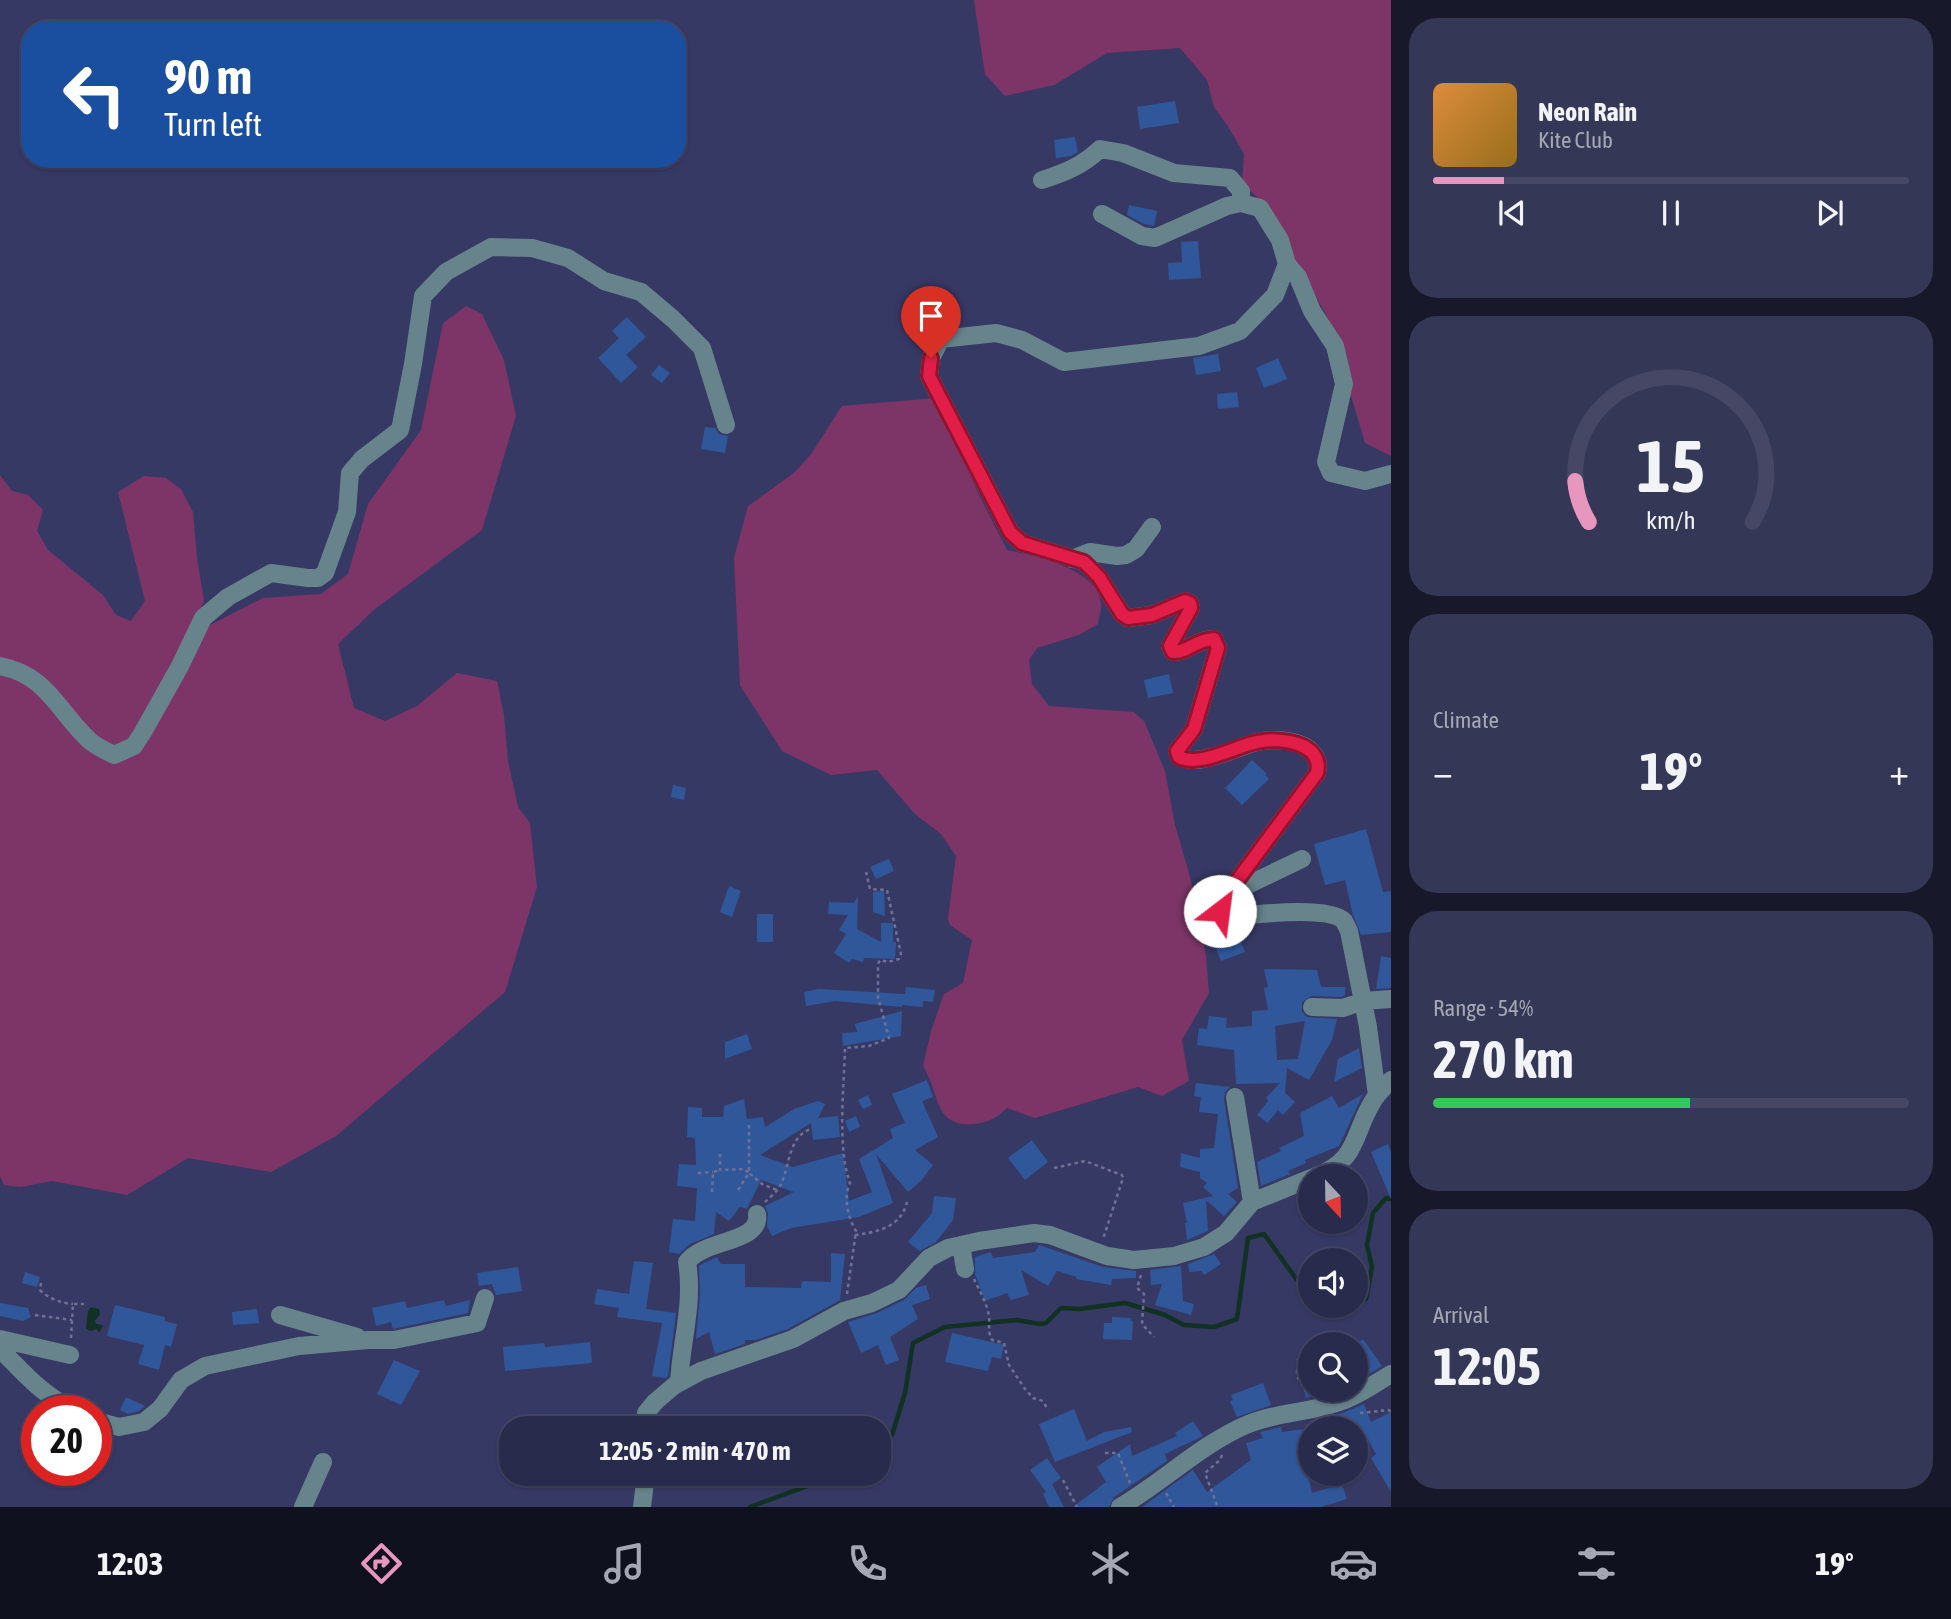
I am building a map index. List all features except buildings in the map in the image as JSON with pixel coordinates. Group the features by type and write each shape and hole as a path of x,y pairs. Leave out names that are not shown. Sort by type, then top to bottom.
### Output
{"street":[{"path":"1042,180 1067,173 1100,149 1116,150 1174,173 1230,178 1241,191 1241,202"},
{"path":"1102,214 1142,236 1155,238 1241,202 1260,208 1280,240 1287,264 1298,278 1312,312 1335,346 1344,384 1326,462 1331,473 1365,481 1391,474"},
{"path":"0,666 19,669 44,687 91,742 103,750 114,755 134,746 180,666 203,618 228,597 271,573 318,578 325,573 347,512 350,473 362,459 400,430 414,364 423,296 446,272 491,247 532,248 568,258 604,281 641,292 673,318 702,348 726,425"},
{"path":"1287,264 1275,295 1240,331 1199,346 1064,362 1022,340 996,333 942,340 931,358 929,376 1010,532 1022,543 1084,562 1099,577 1122,614 1128,618 1152,615 1185,601 1190,603 1191,608 1170,646 1173,652 1179,653 1203,639 1214,639 1218,648 1194,729 1177,751 1179,757 1185,761 1221,755 1258,742 1294,743 1309,748 1320,763 1317,773 1219,905 1223,915 1227,917 1302,911 1338,918 1345,922 1363,1001 1377,1095"},
{"path":"1072,559 1090,552 1126,555 1136,548 1152,527"},
{"path":"1226,896 1302,859"},
{"path":"1312,1007 1343,1008 1363,1001 1391,999"},
{"path":"1339,1164 1349,1155 1361,1124 1377,1095 1391,1080"},
{"path":"1235,1097 1252,1202"},
{"path":"646,1416 654,1402 701,1371 793,1339 844,1311 872,1303 899,1290 929,1258 939,1252 961,1245 1034,1233 1098,1252 1141,1261 1174,1256 1204,1247 1226,1233 1252,1202 1298,1183"},
{"path":"679,1383 681,1354 690,1309 687,1262 713,1245 751,1233 756,1228 757,1214"},
{"path":"961,1245 965,1269"},
{"path":"112,1425 120,1427 144,1422 160,1409 181,1380 205,1366 299,1346 394,1340 477,1323 485,1298"},
{"path":"280,1315 368,1340"},
{"path":"0,1339 70,1355"},
{"path":"0,1349 25,1378 49,1395"},
{"path":"1120,1507 1230,1433 1268,1417 1338,1403 1360,1394 1391,1374"},
{"path":"303,1507 323,1462"},
{"path":"642,1507 645,1486"}],"path":[{"path":"844,1311 856,1231 850,1221 846,1190 850,1183 846,1172 843,1130 845,1048 869,1046 889,1038 878,997 878,964 880,960 888,962 900,959 901,954 887,890 870,889 866,872"},
{"path":"738,1190 749,1173 748,1125"},
{"path":"757,1214 758,1209 777,1190 789,1164 795,1140 803,1131 811,1129"},
{"path":"720,1154 720,1170"},
{"path":"1055,1168 1085,1161 1122,1175 1098,1252"},
{"path":"698,1173 744,1169 762,1184 777,1190"},
{"path":"712,1192 713,1172"},
{"path":"855,1235 884,1230 898,1220 907,1202"},
{"path":"965,1269 971,1274 989,1319 992,1340 1004,1343 1009,1365 1027,1393 1043,1401 1048,1410"},
{"path":"41,1283 42,1293 61,1303 84,1304"},
{"path":"1138,1290 1144,1291 1141,1320 1143,1328 1154,1337"},
{"path":"70,1355 73,1304"},
{"path":"35,1315 72,1320"},
{"path":"1297,1370 1298,1378"},
{"path":"1360,1413 1389,1410 1391,1413"},
{"path":"1217,1505 1205,1474 1220,1460 1230,1440 1230,1433"},
{"path":"1104,1453 1118,1453 1130,1485"},
{"path":"1063,1480 1077,1507"}],"shaded area":[{"path":"974,0 1391,0 1391,456 1365,443 1328,318 1262,202 1242,183 1244,154 1214,107 1207,80 1180,48 1107,53 1054,85 1005,96 985,74"},
{"path":"466,306 482,314 504,360 516,416 482,530 375,609 338,644 354,708 385,721 417,706 457,673 497,681 504,715 508,761 518,807 530,823 537,887 505,992 336,1136 271,1172 188,1158 127,1195 52,1181 21,1187 4,1185 0,1176 0,475 12,491 28,495 43,510 37,531 48,550 103,595 116,615 131,621 145,601 118,492 144,476 166,478 181,489 193,512 204,601 195,621 210,625 263,598 321,594 348,574 368,504 421,430 443,323"},
{"path":"936,398 1007,550 1047,560 1076,572 1097,590 1101,602 1098,624 1079,635 1037,648 1029,660 1032,684 1049,706 1134,712 1144,721 1165,771 1206,956 1209,993 1182,1040 1189,1081 1162,1096 1138,1087 1035,1118 1007,1108 992,1119 974,1124 961,1124 944,1114 923,1066 931,1031 944,994 963,983 972,940 950,925 948,919 956,856 941,834 915,814 877,770 831,775 782,751 740,685 734,558 748,506 794,473 811,454 842,406"},
{"path":"91,1307 99,1309 100,1314 95,1321 96,1324 103,1325 99,1333 97,1329 90,1331 86,1328"}],"waterway":[{"path":"1368,1248 1373,1213 1386,1198 1391,1199"},
{"path":"891,1436 905,1393 913,1343 945,1327 1017,1320 1040,1324 1046,1323 1061,1308 1079,1309 1125,1303 1165,1315 1184,1325 1214,1327 1237,1319 1248,1238 1264,1234 1298,1282"},
{"path":"1368,1249 1372,1267 1368,1288"},
{"path":"750,1507 807,1486"}],"route":[{"path":"931,358 929,376 1010,532 1022,543 1084,562 1099,577 1122,614 1128,618 1152,615 1185,601 1190,603 1191,608 1170,646 1173,652 1179,653 1203,639 1214,639 1218,648 1194,729 1177,751 1179,757 1185,761 1221,755 1258,742 1294,743 1309,748 1317,757 1320,763 1317,773 1219,905 1220,911"}]}
